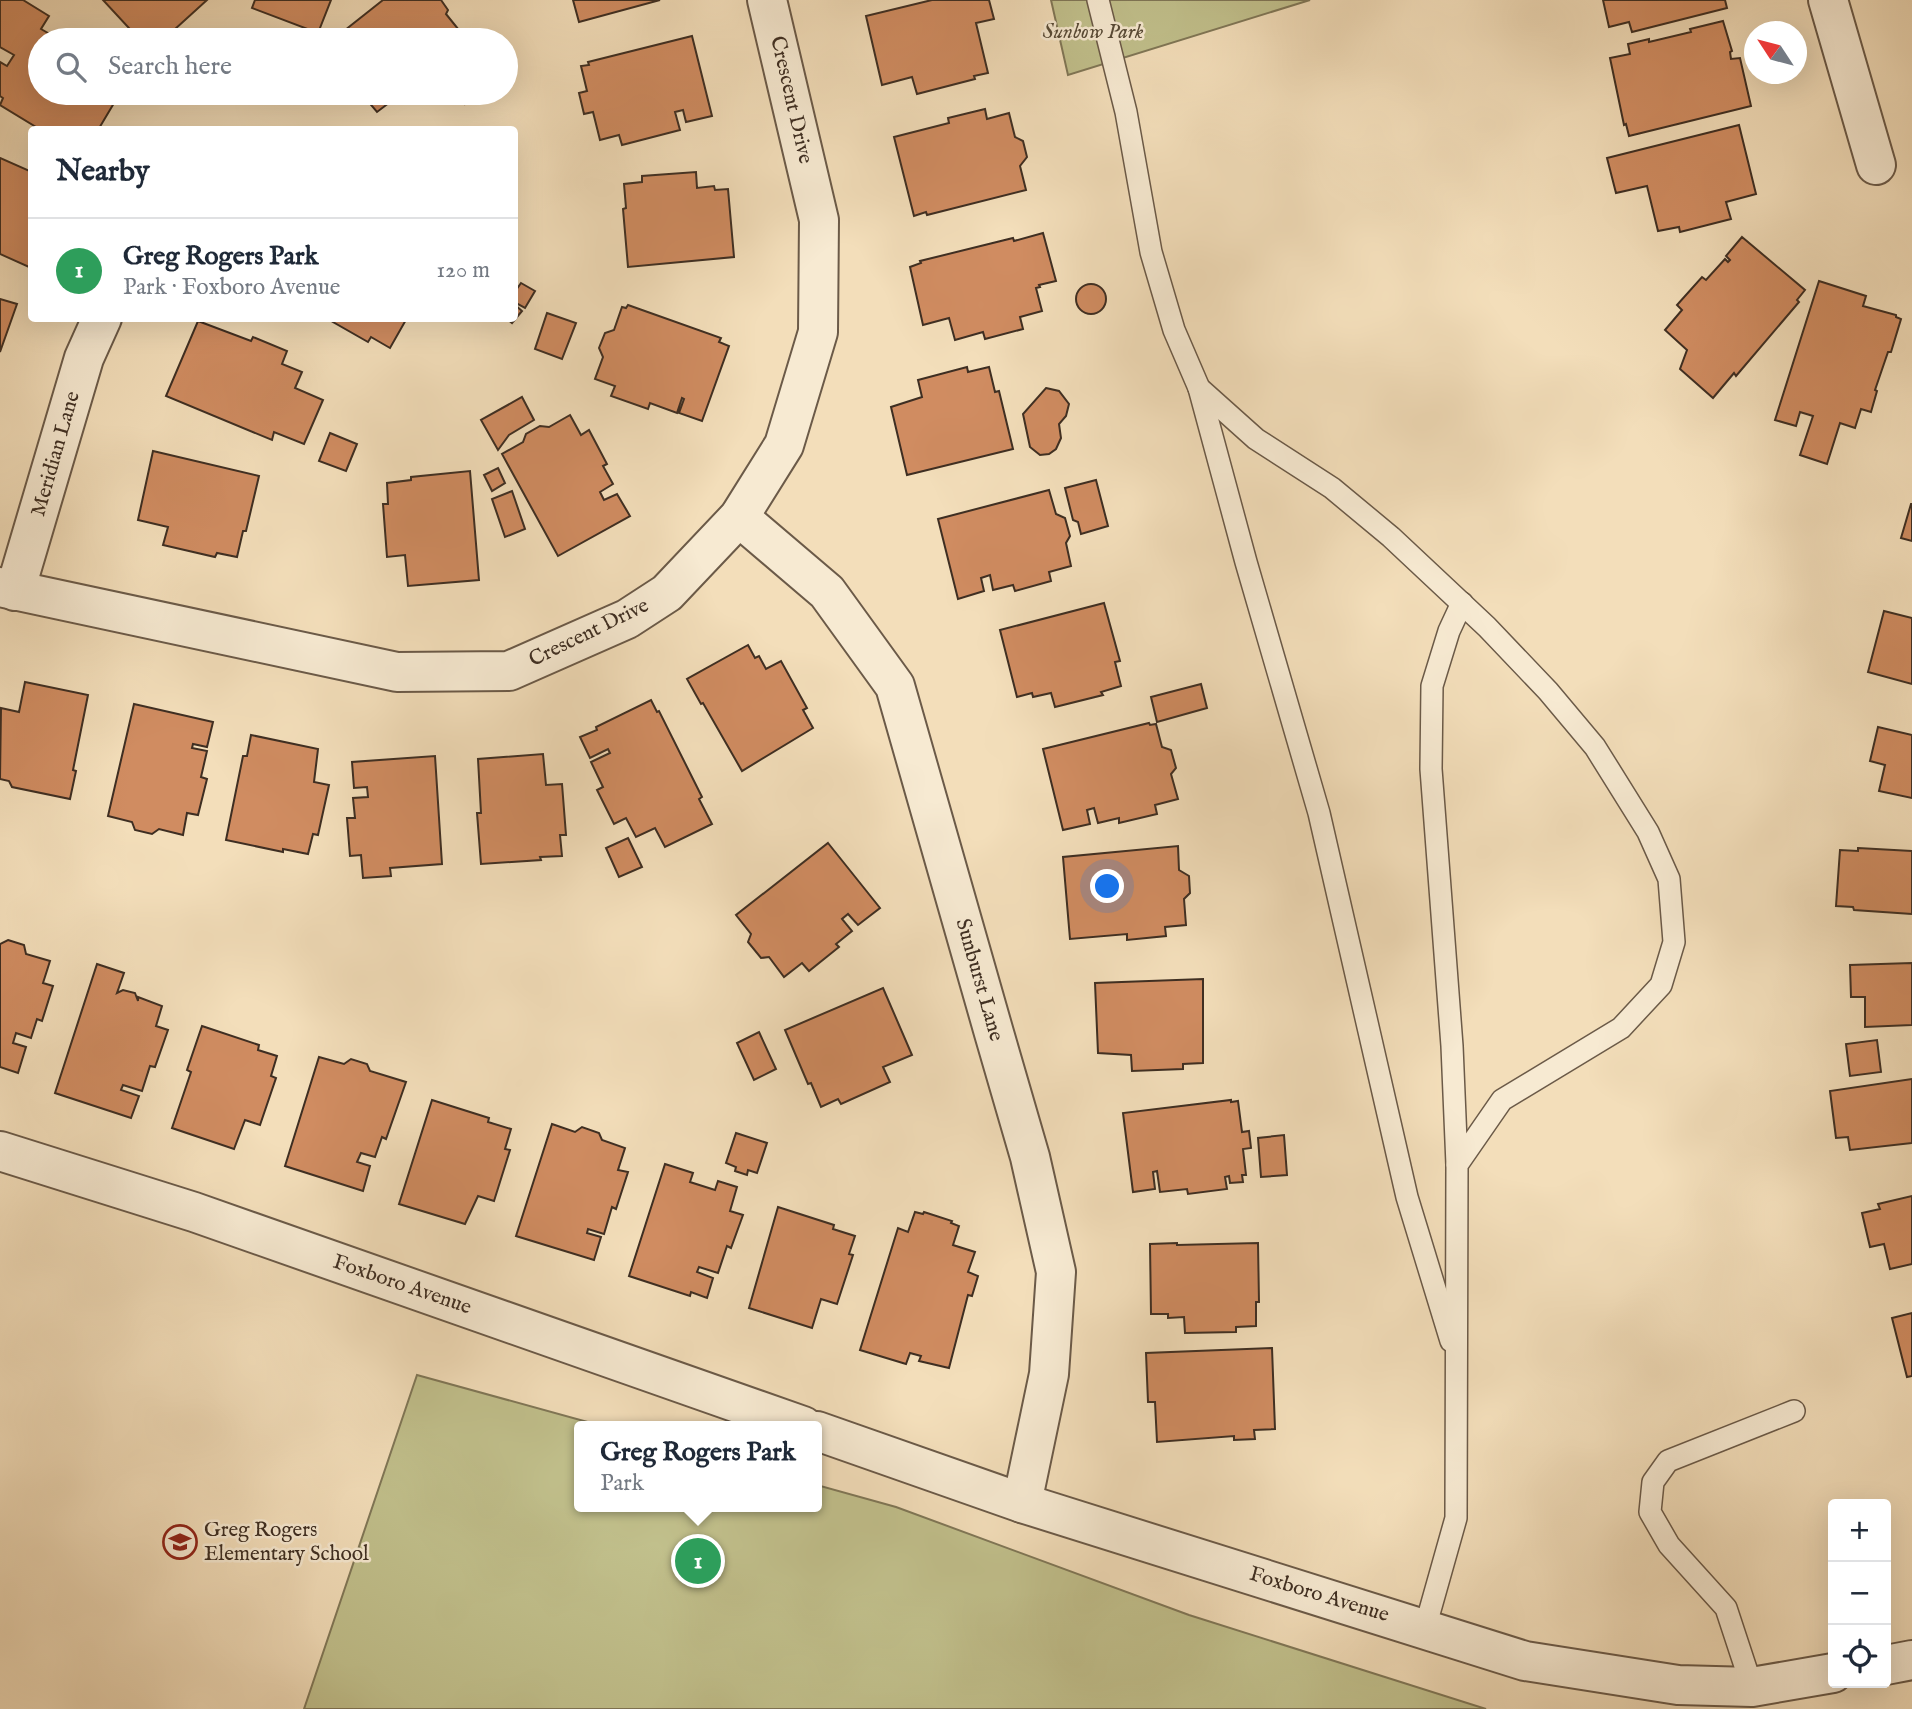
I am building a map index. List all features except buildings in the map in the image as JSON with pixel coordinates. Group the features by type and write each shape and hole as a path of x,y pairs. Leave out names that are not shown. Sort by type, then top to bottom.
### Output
{"street":[{"name":"Crescent Drive","path":"8,589 397,672 509,671 627,619 667,593 739,517 784,445 818,332 819,220 767,0"},
{"path":"1828,0 1876,164"},
{"name":"Meridian Lane","path":"8,589 84,359 100,322"},
{"name":"Sunburst Lane","path":"739,517 827,592 895,686 1030,1157 1056,1272 1049,1374 1022,1503"},
{"name":"Foxboro Avenue","path":"0,1151 194,1212 789,1421"},
{"name":"Foxboro Avenue","path":"822,1433 1022,1503 1525,1661 1678,1685 1752,1687 1828,1674"},
{"path":"1891,1663 1912,1660"}],"lane":[{"path":"1098,0 1126,112 1151,252 1174,330 1199,387 1246,562 1319,813 1407,1197 1457,1363"},
{"path":"1199,387 1256,439 1332,488 1391,537 1462,603 1548,691 1595,747 1648,832 1669,879 1674,942 1661,985 1620,1028 1502,1100 1457,1165"},
{"path":"1425,1628 1456,1518 1457,1165 1452,1046 1431,769 1432,686 1449,631 1462,603"},
{"path":"1752,1687 1726,1608 1669,1545 1650,1512 1653,1482 1668,1461 1794,1411"}],"green space":[{"name":"Sunbow Park","path":"1051,0 1310,0 1068,75"},
{"path":"417,1375 584,1421 574,1421 574,1512 822,1512 822,1486 896,1507 1189,1615 1486,1709 304,1709"}],"place":[{"name":"Greg Rogers Elementary School","path":"180,1542"},
{"name":"Greg Rogers Park","path":"698,1561"}]}
